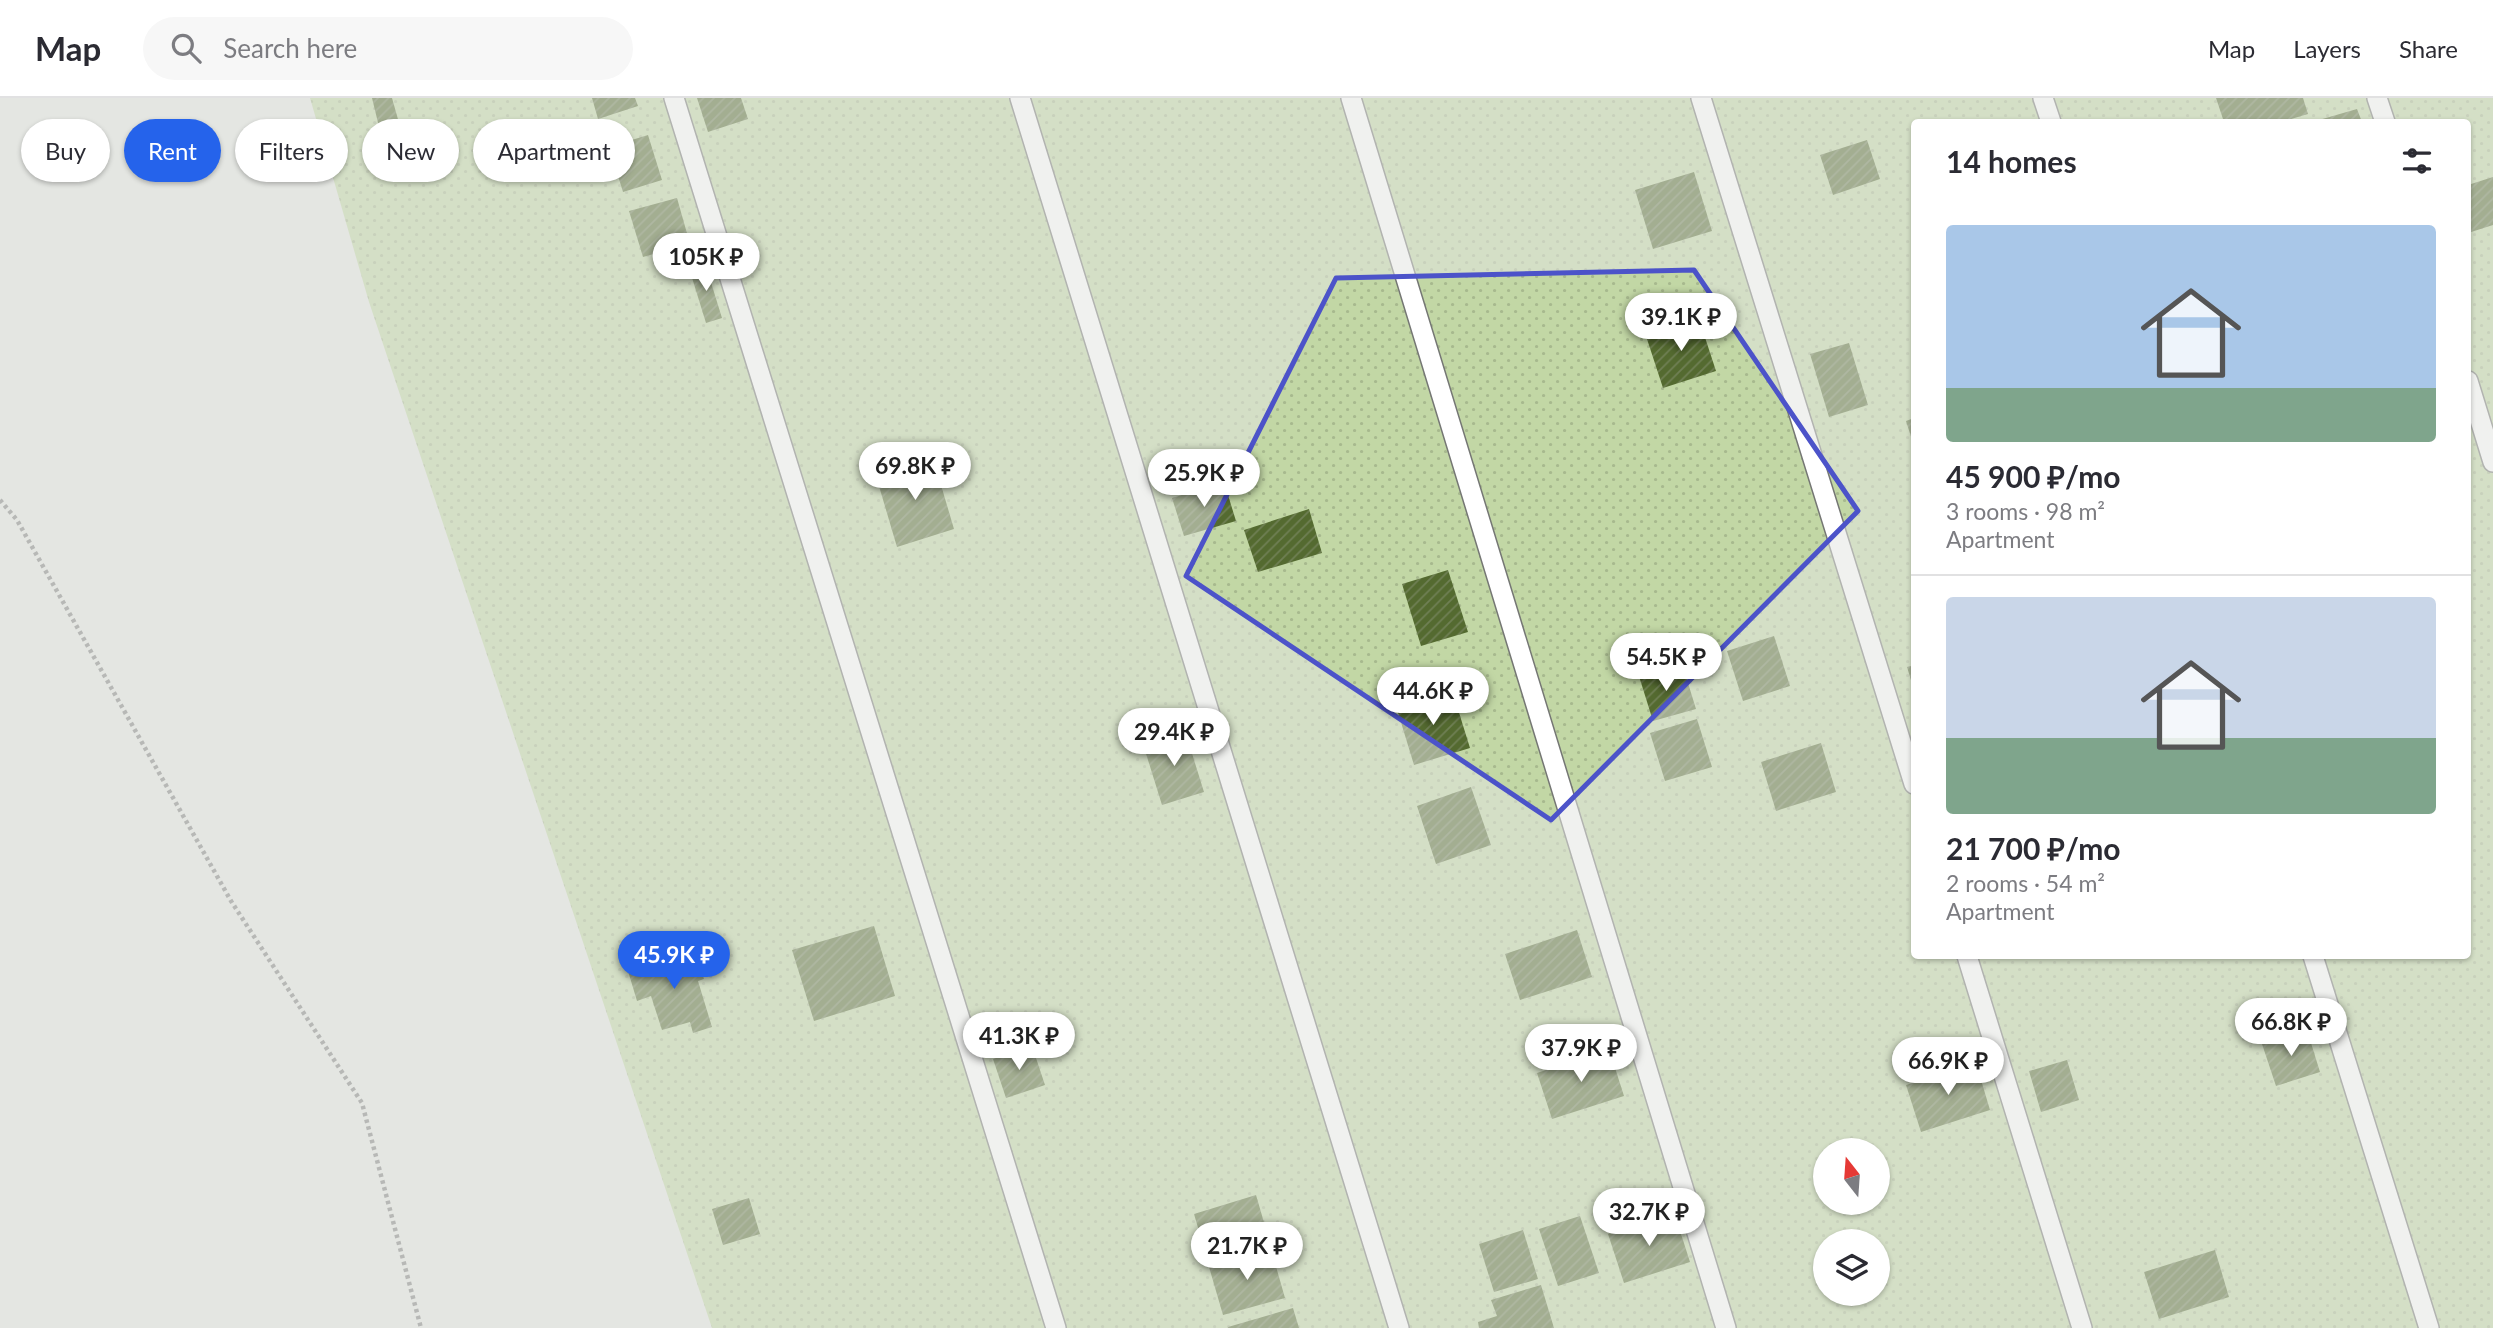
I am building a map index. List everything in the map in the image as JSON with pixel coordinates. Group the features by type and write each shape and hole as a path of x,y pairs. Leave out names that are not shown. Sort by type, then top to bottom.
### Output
{"lane":[{"path":"674,98 1056,1328"},
{"path":"1020,98 1399,1328"},
{"path":"1351,98 1726,1328"},
{"path":"1701,98 1911,774"},
{"path":"2043,98 2050,119"},
{"path":"2378,98 2384,119"},
{"path":"2471,391 2493,461"},
{"path":"1968,959 2082,1328"},
{"path":"2315,959 2429,1328"}],"path":[{"path":"0,500 17,520 231,901 362,1103 421,1328"}],"highlighted area":[{"path":"1694,270 1858,511 1551,820 1186,576 1336,278"}],"green space":[{"path":"310,98 2493,98 2493,1328 712,1328 369,302 334,182 348,182 348,119 316,119"}],"building":[{"path":"372,98 392,98 398,119 377,119"},
{"path":"592,98 635,98 638,106 598,119"},
{"path":"697,98 741,98 748,119 708,132"},
{"path":"2216,98 2303,98 2308,114 2291,119 2223,119"},
{"path":"2357,109 2361,119 2322,119"},
{"path":"648,135 662,180 623,192 620,182 635,182 635,139"},
{"path":"1867,140 1880,179 1833,195 1820,155"},
{"path":"1694,172 1712,231 1653,249 1635,190"},
{"path":"2493,177 2493,225 2471,232 2471,184"},
{"path":"677,198 690,244 643,257 629,211"},
{"path":"705,263 722,318 706,323 689,268"},
{"path":"1699,319 1716,371 1663,388 1646,336"},
{"path":"1849,343 1868,405 1829,417 1810,354"},
{"path":"1911,419 1911,437 1906,421"},
{"path":"933,458 954,529 897,547 876,476"},
{"path":"1224,482 1236,521 1184,536 1172,498"},
{"path":"1309,509 1322,553 1258,572 1244,530"},
{"path":"1448,570 1468,632 1421,646 1402,584"},
{"path":"1774,636 1790,686 1743,701 1727,651"},
{"path":"1662,666 1665,675 1684,670 1696,709 1653,721 1638,673"},
{"path":"1452,690 1470,748 1414,765 1396,706"},
{"path":"1697,719 1712,767 1665,781 1650,733"},
{"path":"1185,731 1204,792 1162,805 1143,744"},
{"path":"1821,743 1836,792 1776,811 1761,762"},
{"path":"1471,787 1491,845 1436,864 1417,806"},
{"path":"874,926 895,996 814,1021 792,950"},
{"path":"1577,930 1592,977 1520,1000 1505,954"},
{"path":"695,950 704,979 698,981 712,1027 693,1033 690,1022 662,1030 651,996 637,1001 628,971"},
{"path":"2307,1030 2320,1072 2276,1086 2262,1044"},
{"path":"1032,1046 1045,1085 1006,1098 993,1059"},
{"path":"1609,1049 1624,1096 1552,1119 1537,1073"},
{"path":"2067,1060 2079,1100 2041,1112 2029,1071"},
{"path":"1976,1063 1990,1110 1921,1132 1906,1085"},
{"path":"1256,1195 1270,1243 1208,1262 1194,1214"},
{"path":"749,1198 760,1234 723,1245 712,1209"},
{"path":"1674,1212 1690,1262 1624,1283 1608,1234"},
{"path":"1580,1216 1599,1273 1558,1286 1539,1229"},
{"path":"1523,1230 1538,1279 1494,1292 1479,1244"},
{"path":"1271,1249 1285,1298 1223,1315 1209,1267"},
{"path":"2215,1250 2229,1297 2159,1319 2144,1272"},
{"path":"1541,1285 1554,1328 1479,1328 1478,1322 1497,1316 1491,1300"},
{"path":"1293,1308 1299,1328 1228,1328 1228,1327"}]}
